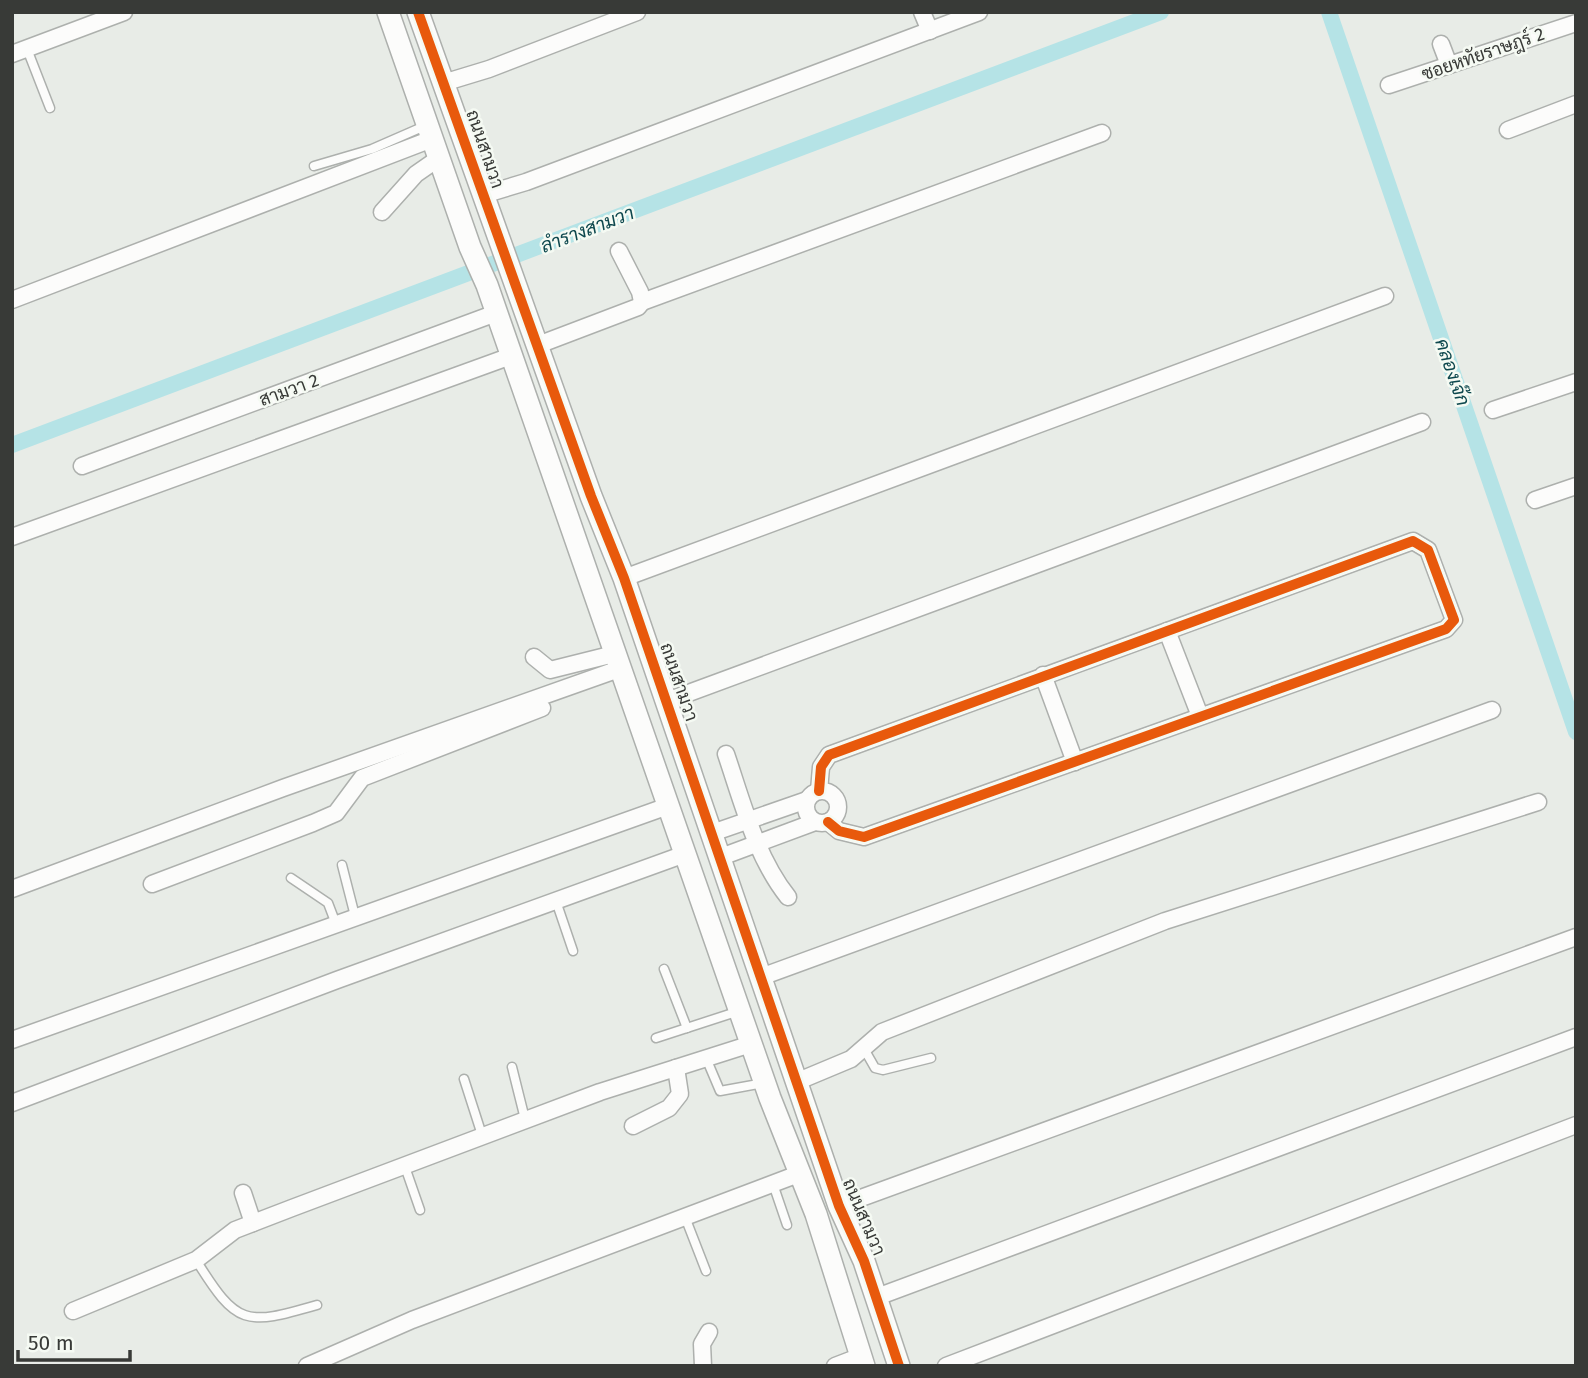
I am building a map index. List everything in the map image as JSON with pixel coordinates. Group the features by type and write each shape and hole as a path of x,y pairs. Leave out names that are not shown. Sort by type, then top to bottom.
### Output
{"street":[{"path":"20,51 124,12"},
{"path":"388,12 470,247 487,285 739,1011 801,1173 862,1361 835,1366"},
{"name":"ถนนสามวา","path":"418,12 514,274 591,496 624,578 839,1206 877,1297 899,1366"},
{"path":"443,83 489,69 637,12"},
{"path":"922,12 930,31"},
{"path":"483,195 526,183 979,12"},
{"name":"ซอยหทัยราษฎร์ 2","path":"1390,85 1576,23"},
{"path":"1441,44 1449,65"},
{"path":"1508,130 1576,104"},
{"path":"538,345 596,325 638,307 642,302 1102,133"},
{"path":"382,212 416,174 433,141"},
{"path":"12,299 433,141"},
{"path":"619,251 640,292 642,302"},
{"path":"624,578 1385,296"},
{"name":"สามวา 2","path":"82,466 496,313"},
{"path":"12,537 511,356"},
{"path":"1493,410 1576,382"},
{"path":"667,701 1422,422"},
{"path":"1535,500 1576,486"},
{"path":"563,504 591,496"},
{"path":"1413,541 1428,550 1454,620 1450,627 864,837 839,831 821,822 805,809 813,796 821,767 829,755 1043,675 1413,541"},
{"path":"1167,631 1200,716"},
{"path":"534,657 542,667 550,670 619,666"},
{"path":"152,884 336,813 362,778 619,666"},
{"path":"12,889 619,666"},
{"path":"1043,675 1075,762"},
{"path":"759,972 789,957 834,949 1492,710"},
{"path":"726,754 758,843 775,881 788,897"},
{"path":"712,833 813,796 833,796 837,803 834,817 721,857"},
{"path":"796,1082 851,1059 882,1032 1165,921 1538,803"},
{"path":"12,1040 668,806"},
{"path":"12,1103 337,979 685,855"},
{"path":"839,1206 1576,937"},
{"path":"877,1297 1576,1037"},
{"path":"73,1311 196,1260 235,1230 525,1119 751,1044"},
{"path":"633,1126 669,1108 680,1094 676,1068"},
{"path":"946,1366 1576,1125"},
{"path":"307,1366 412,1320 801,1173"},
{"path":"243,1193 253,1223"},
{"path":"703,1366 702,1344 709,1332"}],"lane":[{"path":"20,51 50,108"},
{"path":"314,166 372,149 433,141"},
{"path":"342,864 355,916"},
{"path":"291,878 328,903 337,924"},
{"path":"556,901 573,951"},
{"path":"664,970 687,1028"},
{"path":"656,1038 739,1011"},
{"path":"863,1047 874,1068 883,1070 931,1058"},
{"path":"706,1058 720,1091 765,1083"},
{"path":"512,1067 525,1119"},
{"path":"464,1079 482,1135"},
{"path":"404,1164 420,1210"},
{"path":"773,1184 787,1225"},
{"path":"685,1217 706,1271"},
{"path":"196,1260 208,1280 236,1311 249,1319 266,1320 317,1305"}],"waterway":[{"name":"ลำรางสามวา","path":"12,445 1161,12"},
{"name":"คลองเจ๊ก","path":"1329,12 1576,732"}],"cycle path":[{"path":"418,12 591,496 624,578 839,1206 864,1261 899,1366"},
{"path":"819,791 821,767 829,755 1413,541 1428,550 1454,620 1446,629 864,837 839,831 828,822"}]}
